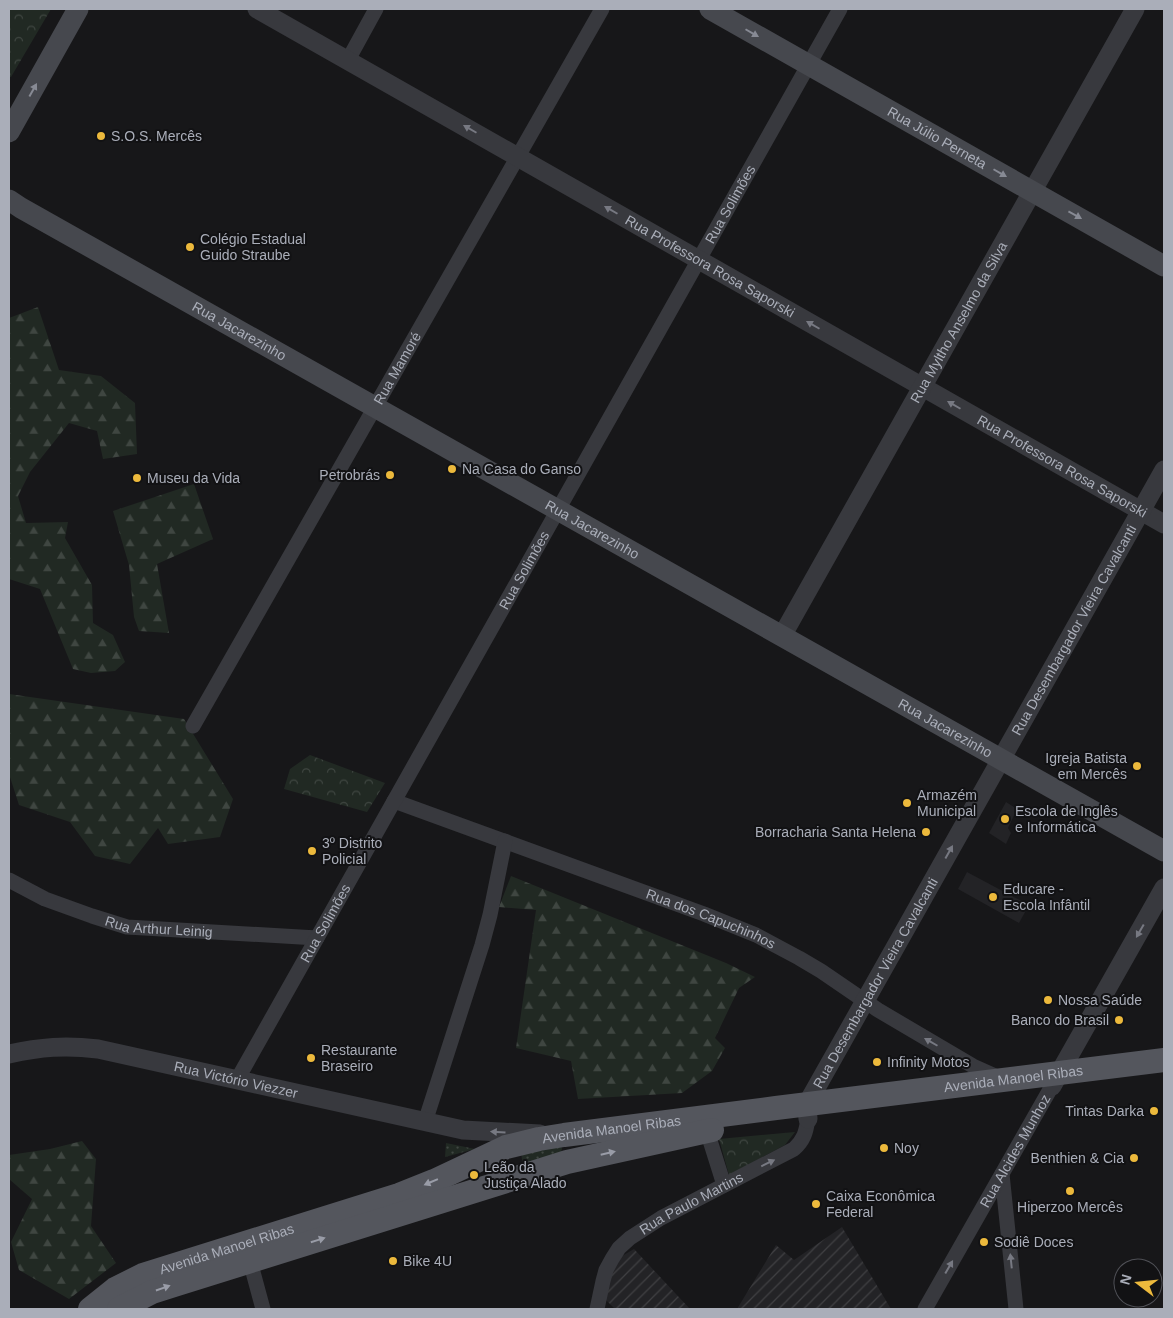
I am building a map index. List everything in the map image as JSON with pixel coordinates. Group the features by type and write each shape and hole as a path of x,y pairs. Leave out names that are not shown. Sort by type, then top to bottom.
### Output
{"main road":[{"path":"9,132 78,9"},
{"name":"Rua Júlio Perneta","path":"710,9 1164,266"},
{"name":"Rua Jacarezinho","path":"13,204 1164,851"},
{"name":"Avenida Manoel Ribas","path":"119,1309 152,1292 568,1162 808,1111 1004,1080 1056,1080 1164,1060"},
{"name":"Avenida Manoel Ribas","path":"90,1309 115,1289 143,1275 399,1195 434,1181 493,1152 521,1143 564,1135 808,1111 1056,1080 1164,1072"},
{"path":"564,1135 567,1142 568,1162"},
{"path":"493,1152 525,1175"}],"street":[{"name":"Rua Professora Rosa Saporski","path":"257,9 1164,524"},
{"path":"348,60 376,9"},
{"name":"Rua Mamoré","path":"193,726 602,9"},
{"name":"Rua Solimões","path":"237,1080 840,9"},
{"name":"Rua Myltho Anselmo da Silva","path":"782,636 1135,9"},
{"name":"Rua Desembargador Vieira Cavalcanti","path":"808,1111 865,1002 1164,470"},
{"name":"Rua dos Capuchinhos","path":"394,801 704,914 748,932 821,971 865,1002 973,1066 1004,1080"},
{"path":"425,1122 482,945 505,842"},
{"name":"Rua Arthur Leinig","path":"9,880 45,898 128,927 317,938"},
{"name":"Rua Alcides Munhoz","path":"925,1309 1164,888"},
{"name":"Rua Victório Viezzer","path":"9,1054 42,1047 78,1046 116,1052 463,1130 564,1135"},
{"name":"Rua Paulo Martins","path":"597,1309 606,1270 619,1248 645,1227 794,1149 801,1143 806,1134 808,1111"},
{"name":"Rua Victório Viezzer","path":"463,1130 493,1152"},
{"path":"707,1131 724,1185"},
{"path":"1002,1174 1016,1309"},
{"path":"250,1261 263,1309"}],"shaded area":[{"name":"Escola de Inglês e Informática","path":"1006,802 1017,809 1008,828 1011,833 1006,844 989,833"},
{"name":"Educare - Escola Infântil","path":"967,872 1029,905 1019,923 958,889"},
{"path":"842,1227 891,1309 737,1309 776,1245 794,1260"},
{"path":"634,1249 690,1309 615,1309 605,1299 605,1290 617,1259"}],"green space":[{"path":"9,9 51,9 11,77 9,77"},
{"path":"38,307 59,370 101,376 135,403 137,454 103,459 97,431 69,423 30,472 18,496 26,523 68,522 65,538 92,585 93,623 113,635 125,662 115,671 91,673 73,669 40,589 9,579 9,318"},
{"path":"194,484 213,539 157,564 169,633 139,631 134,617 129,565 113,511"},
{"path":"9,694 184,719 233,799 220,837 168,844 158,828 130,864 95,856 70,822 19,805 9,774"},
{"path":"310,755 385,783 367,812 284,789 290,769"},
{"path":"511,876 726,963 755,977 739,988 715,1038 725,1048 712,1071 682,1093 578,1099 571,1061 516,1048 536,910 499,907"},
{"path":"795,1132 785,1145 729,1175 719,1139"},
{"path":"82,1141 96,1159 91,1226 116,1263 69,1299 19,1270 11,1242 32,1199 9,1179 9,1155 50,1149"},
{"path":"446,1143 475,1149 445,1157"},
{"path":"561,1144 560,1156 525,1165 522,1161 522,1153"}],"place":[{"name":"S.O.S. Mercês","path":"101,136"},
{"name":"Colégio Estadual Guido Straube","path":"190,247"},
{"name":"Na Casa do Ganso","path":"452,469"},
{"name":"Petrobrás","path":"390,475"},
{"name":"Museu da Vida","path":"137,478"},
{"name":"Igreja Batista em Mercês","path":"1137,766"},
{"name":"Armazém Municipal","path":"907,803"},
{"name":"Escola de Inglês e Informática","path":"1005,819"},
{"name":"Borracharia Santa Helena","path":"926,832"},
{"name":"3º Distrito Policial","path":"312,851"},
{"name":"Educare - Escola Infântil","path":"993,897"},
{"name":"Nossa Saúde","path":"1048,1000"},
{"name":"Banco do Brasil","path":"1119,1020"},
{"name":"Restaurante Braseiro","path":"311,1058"},
{"name":"Infinity Motos","path":"877,1062"},
{"name":"Tintas Darka","path":"1154,1111"},
{"name":"Noy","path":"884,1148"},
{"name":"Benthien & Cia","path":"1134,1158"},
{"name":"Leão da Justiça Alado","path":"474,1175"},
{"name":"Hiperzoo Mercês","path":"1070,1191"},
{"name":"Caixa Econômica Federal","path":"816,1204"},
{"name":"Sodiê Doces","path":"984,1242"},
{"name":"Bike 4U","path":"393,1261"}]}
